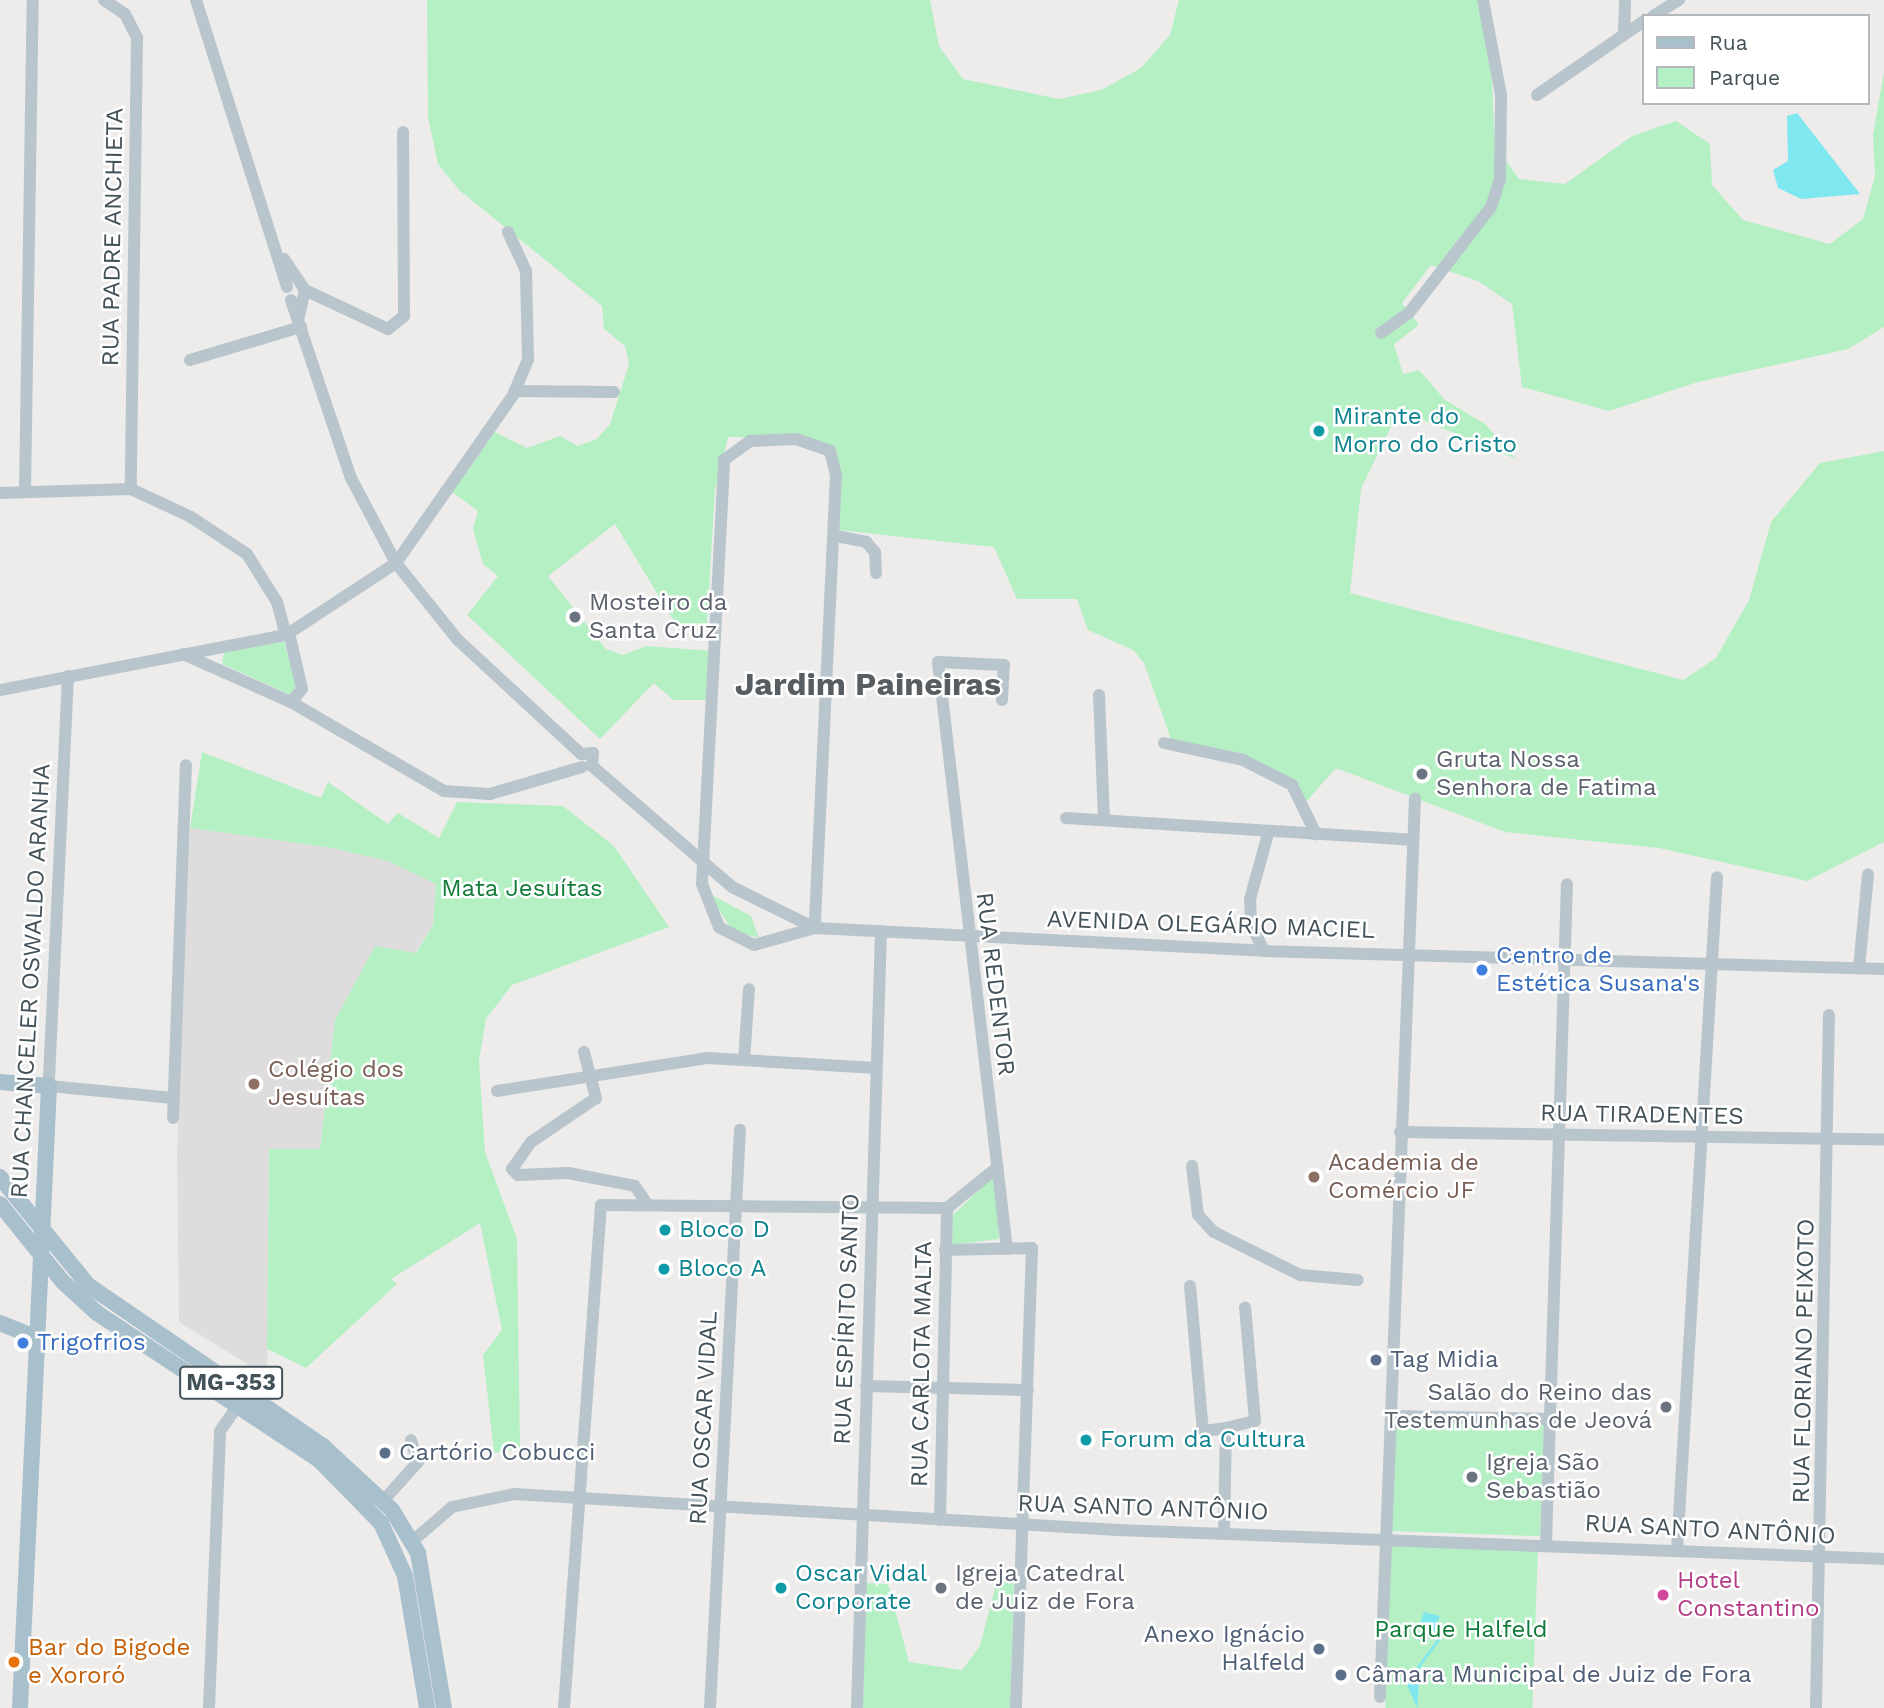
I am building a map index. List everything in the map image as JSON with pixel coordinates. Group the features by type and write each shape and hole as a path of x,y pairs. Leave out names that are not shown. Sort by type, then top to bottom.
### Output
{"main road":[{"path":"0,1082 49,1086"},
{"name":"RUA CHANCELER OSWALDO ARANHA","path":"20,1708 49,1086"},
{"name":"MG-353","path":"0,1177 42,1233 113,1305 323,1446 383,1501 415,1539 434,1622 444,1708"},
{"name":"MG-353","path":"0,1204 41,1255 97,1312 239,1404 341,1480 381,1523 401,1560 427,1708"},
{"path":"0,1322 37,1338"},
{"path":"341,1480 402,1536 415,1539"}],"street":[{"path":"25,491 33,0"},
{"name":"RUA PADRE ANCHIETA","path":"104,0 125,14 137,38 131,489"},
{"name":"AVENIDA OLEGÁRIO MACIEL","path":"196,0 272,238 297,292 300,323 351,478 396,564 458,640 585,762 759,904 815,928 1264,951 1405,952 1884,969"},
{"path":"1381,332 1409,313 1491,207 1500,180 1501,95 1483,0"},
{"path":"1624,34 1625,0"},
{"path":"1656,14 1679,0"},
{"path":"1537,95 1643,22"},
{"path":"297,292 388,329 404,316 403,132"},
{"path":"0,690 288,634 396,564 514,391 528,359 529,306 526,271 508,232"},
{"path":"190,360 300,323"},
{"path":"514,391 614,391"},
{"path":"796,439 830,451 837,508 836,536 815,928 773,945 734,939 707,908 704,860 724,460 750,441 796,439"},
{"path":"0,493 131,489 206,526 247,554 278,602 288,634 302,689 291,702"},
{"path":"836,536 866,542 875,552 876,573"},
{"path":"220,670 216,658 222,648"},
{"path":"183,654 291,702 430,786 457,794 490,794 585,762"},
{"name":"RUA REDENTOR","path":"1002,700 1004,665 938,662 967,936 999,1167 1007,1249"},
{"name":"RUA CHANCELER OSWALDO ARANHA","path":"49,1086 68,676"},
{"path":"1099,695 1104,820"},
{"path":"1164,743 1243,760 1292,785 1316,834"},
{"path":"173,1118 186,765"},
{"path":"1380,1697 1405,952 1415,799"},
{"path":"1066,818 1268,834 1412,840"},
{"path":"1264,951 1251,924 1250,899 1268,834"},
{"path":"1859,968 1868,874"},
{"path":"1676,1550 1717,877"},
{"path":"1546,1544 1567,884"},
{"name":"RUA ESPÍRITO SANTO","path":"857,1708 881,931"},
{"path":"744,1060 749,989"},
{"name":"RUA FLORIANO PEIXOTO","path":"1816,1708 1830,1139 1829,1015"},
{"path":"584,1052 594,1071 596,1098 587,1110 531,1142 512,1169 518,1175 568,1173 635,1186 645,1201"},
{"path":"498,1091 594,1071 677,1060 744,1060 876,1068"},
{"path":"49,1086 173,1098"},
{"name":"RUA OSCAR VIDAL","path":"710,1708 740,1130"},
{"name":"RUA TIRADENTES","path":"1400,1132 1884,1140"},
{"path":"1192,1166 1198,1215 1214,1232 1300,1275 1357,1280"},
{"path":"564,1708 598,1212 612,1200 947,1208 999,1167"},
{"name":"RUA CARLOTA MALTA","path":"940,1520 947,1208"},
{"path":"945,1250 1031,1248 1017,1708"},
{"path":"1190,1286 1203,1431 1255,1421 1245,1307"},
{"path":"866,1386 1028,1390"},
{"path":"209,1708 220,1431 239,1404"},
{"path":"1391,1416 1550,1419"},
{"path":"1224,1533 1226,1428"},
{"path":"383,1501 418,1462 411,1440"},
{"name":"RUA SANTO ANTÔNIO","path":"415,1539 452,1507 475,1498 514,1494 720,1509 1023,1525 1387,1537 1884,1559"}],"shaded area":[{"name":"Colégio dos Jesuítas","path":"190,828 332,848 388,861 436,883 433,925 415,953 335,1019 320,1149 269,1150 267,1376 179,1322 177,1154"}],"green space":[{"path":"427,0 930,0 939,46 963,79 1059,99 1101,90 1141,68 1170,35 1179,0 1488,0 1495,145 1519,179 1565,184 1632,136 1676,121 1710,144 1712,185 1743,220 1830,244 1863,219 1875,176 1873,135 1884,72 1884,327 1848,349 1698,382 1609,411 1522,387 1512,304 1478,281 1431,265 1402,303 1419,325 1394,344 1403,374 1419,370 1445,400 1485,424 1516,459 1399,410 1361,489 1350,593 1683,680 1716,658 1749,600 1771,522 1820,463 1884,451 1884,842 1807,881 1659,848 1505,832 1336,768 1305,803 1256,760 1172,742 1144,663 1133,650 1088,630 1077,599 1017,599 994,547 838,530 837,452 799,437 728,437 715,490 707,624 677,626 615,524 548,576 606,649 623,655 646,646 713,651 709,700 673,700 654,683 600,739 467,615 498,576 483,564 473,529 478,511 452,492 495,432 527,448 560,436 578,446 597,439 610,424 629,364 625,346 604,329 602,306 459,190 438,164 428,117"},
{"path":"284,641 296,685 291,695 222,664 224,653"},
{"name":"Mata Jesuítas","path":"202,752 321,798 328,782 388,824 398,813 439,838 457,802 563,806 614,846 669,927 512,985 486,1019 479,1060 485,1152 517,1239 520,1448 494,1453 483,1355 502,1330 480,1223 391,1279 397,1284 306,1368 267,1349 269,1149 320,1149 335,1020 375,946 416,953 433,925 436,884 388,861 332,848 190,828"},
{"path":"708,893 751,916 759,938 733,931"},
{"path":"996,1174 999,1239 952,1245 953,1215"},
{"path":"1393,1419 1544,1424 1540,1536 1389,1531"},
{"name":"Parque Halfeld","path":"1391,1545 1538,1550 1532,1708 1385,1708"},
{"path":"997,1580 1014,1580 1010,1708 863,1708 866,1583 888,1584 909,1662 962,1670 980,1646"}],"water":[{"path":"1797,113 1860,194 1801,199 1778,188 1773,170 1788,161 1787,116"},
{"path":"1424,1612 1440,1616 1435,1627 1441,1639 1420,1667 1417,1708 1406,1682 1437,1640 1433,1628 1420,1624"}],"place":[{"name":"Mirante do Morro do Cristo","path":"1319,431"},
{"name":"Mosteiro da Santa Cruz","path":"575,617"},
{"name":"Gruta Nossa Senhora de Fatima","path":"1422,774"},
{"name":"Centro de Estética Susana's","path":"1482,970"},
{"name":"Colégio dos Jesuítas","path":"254,1084"},
{"name":"Academia de Comércio JF","path":"1314,1177"},
{"name":"Bloco D","path":"665,1230"},
{"name":"Bloco A","path":"664,1269"},
{"name":"Trigofrios","path":"23,1343"},
{"name":"Tag Midia","path":"1376,1360"},
{"name":"Salão do Reino das Testemunhas de Jeová","path":"1666,1407"},
{"name":"Forum da Cultura","path":"1086,1440"},
{"name":"Cartório Cobucci","path":"385,1453"},
{"name":"Igreja São Sebastião","path":"1472,1477"},
{"name":"Oscar Vidal Corporate","path":"781,1588"},
{"name":"Igreja Catedral de Juiz de Fora","path":"941,1588"},
{"name":"Hotel Constantino","path":"1663,1595"},
{"name":"Anexo Ignácio Halfeld","path":"1319,1649"},
{"name":"Bar do Bigode e Xororó","path":"14,1662"},
{"name":"Câmara Municipal de Juiz de Fora","path":"1341,1675"}],"district":[{"name":"Jardim Paineiras","path":"868,684"}]}
